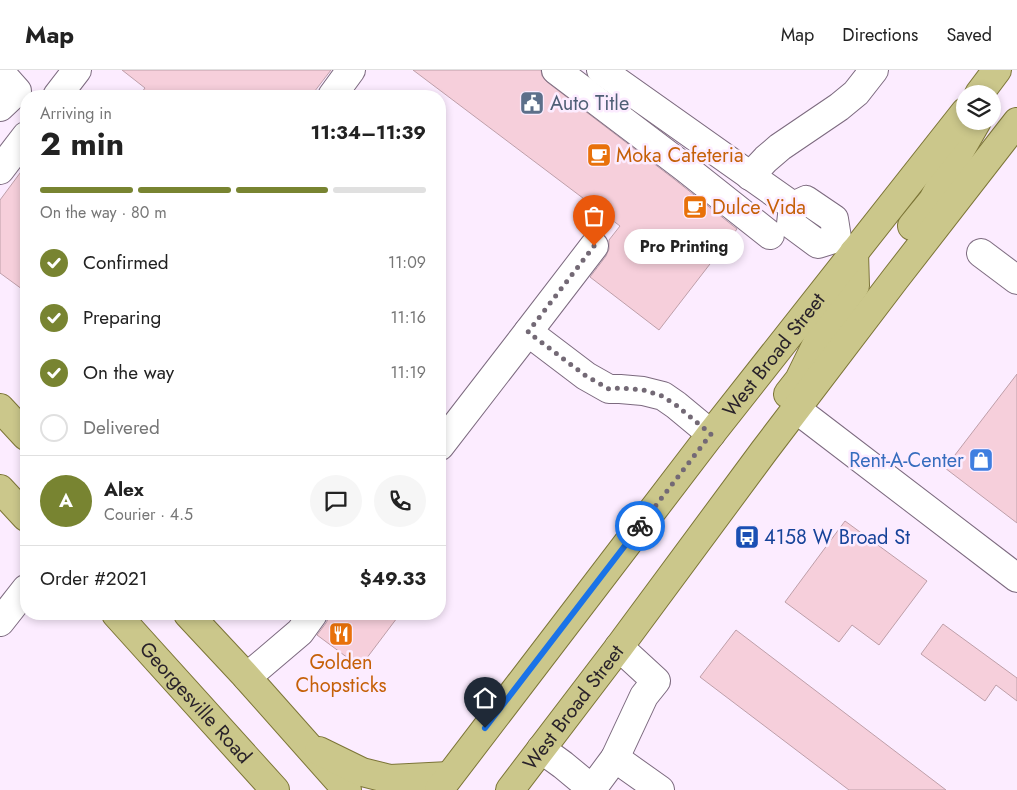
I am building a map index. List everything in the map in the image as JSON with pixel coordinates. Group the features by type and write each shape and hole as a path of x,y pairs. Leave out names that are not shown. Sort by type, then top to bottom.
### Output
{"main road":[{"name":"West Broad Street","path":"444,783 711,434 845,245 956,122"},
{"name":"West Broad Street","path":"510,790 619,648 796,409 1017,122"},
{"path":"895,279 888,272 889,258 933,200 972,130"},
{"path":"650,604 671,547 799,380 825,327 855,286 845,245"},
{"path":"0,408 20,430"},
{"path":"0,489 20,511"},
{"name":"Georgesville Road","path":"121,620 275,790"},
{"path":"194,620 347,790"},
{"path":"307,745 362,772 390,779 444,783"}],"lane":[{"path":"62,90 77,70"},
{"path":"336,90 351,70"},
{"path":"556,70 770,234"},
{"path":"601,70 793,206 791,224 818,244 845,245"},
{"path":"750,176 780,147 856,93 874,70"},
{"path":"0,72 17,91 0,107"},
{"path":"0,170 20,144"},
{"path":"446,438 594,246"},
{"path":"981,253 1017,280"},
{"path":"528,332 586,376 609,389 643,390 662,396 711,434"},
{"path":"796,409 1017,578"},
{"path":"0,622 20,596"},
{"path":"247,677 300,632 309,620"},
{"path":"541,749 564,764 591,789 615,758 644,696 656,681 619,648"},
{"path":"615,758 660,790"}],"building":[{"path":"122,70 331,70 316,90 144,90 145,88"},
{"path":"413,70 541,70 542,76 547,82 737,229 659,330 590,277 606,256 609,249 609,240 620,226 446,95 446,90 440,90"},
{"path":"20,173 20,288 0,273 0,200"},
{"path":"1017,374 1017,523 945,468"},
{"path":"845,521 927,581 879,645 852,625 839,642 785,602"},
{"path":"328,620 395,620 360,667 317,635"},
{"path":"943,624 1017,678 1017,701 996,685 985,701 921,654"},
{"path":"736,630 946,790 849,790 700,677"}],"way so far":[{"path":"594,246 528,332 586,376 609,389 643,390 662,396 711,434 640,526"}],"place":[{"name":"Auto Title","path":"532,103"},
{"name":"Moka Cafeteria","path":"599,155"},
{"name":"Dulce Vida","path":"695,207"},
{"name":"Pro Printing","path":"594,246"},
{"name":"Rent-A-Center","path":"981,460"},
{"name":"4158 W Broad St","path":"747,537"},
{"name":"Golden Chopsticks","path":"341,634"}],"route":[{"path":"485,728 640,526"}]}
